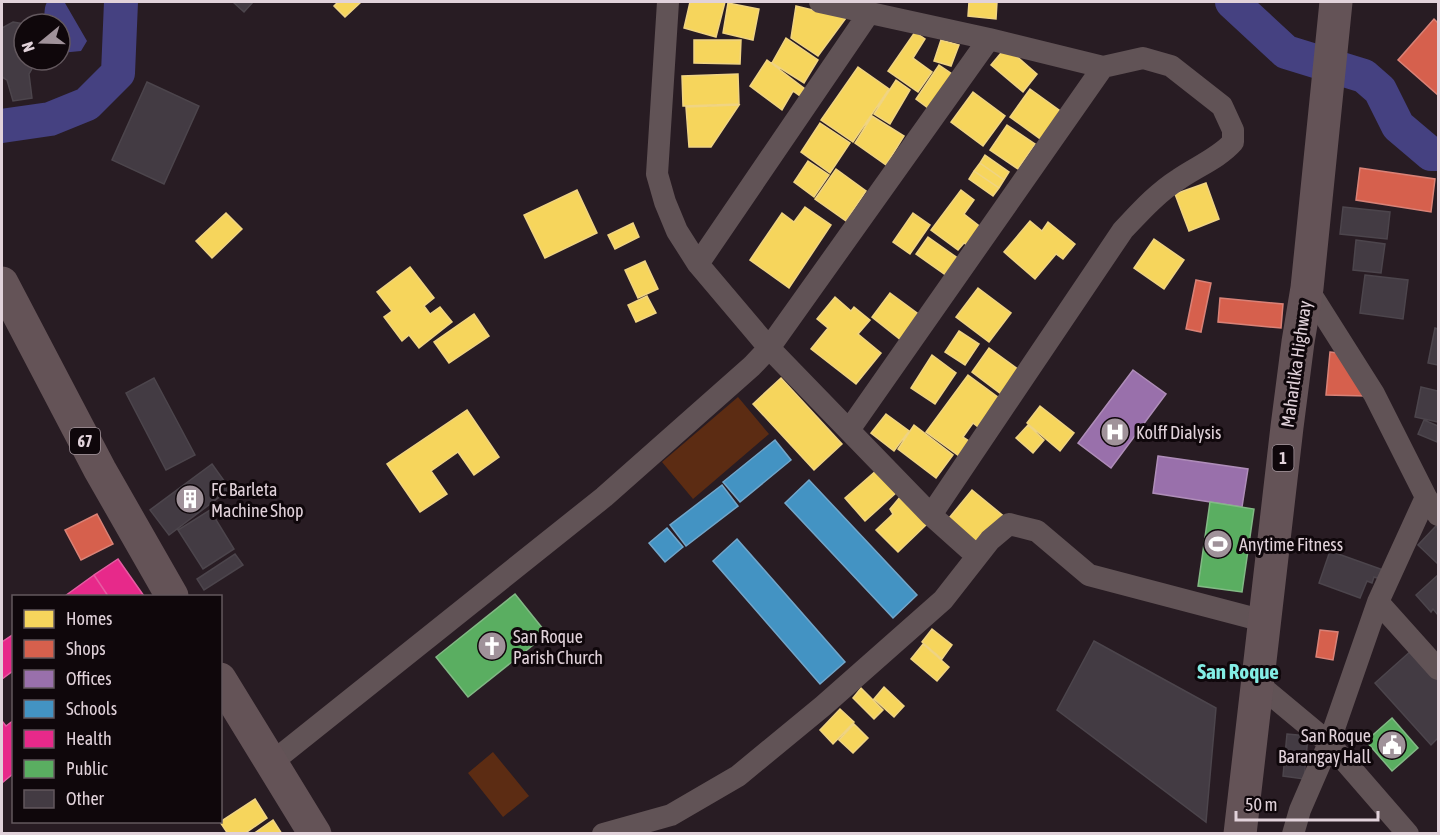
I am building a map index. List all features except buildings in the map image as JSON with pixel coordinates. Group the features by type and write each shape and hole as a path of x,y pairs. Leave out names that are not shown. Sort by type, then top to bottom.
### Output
{"main road":[{"name":"Maharlika Highway","path":"1240,834 1298,342 1307,288 1336,2"},
{"name":"67","path":"2,283 100,470 171,595"},
{"path":"222,682 315,834"}],"street":[{"path":"668,2 657,174 664,202 676,231 698,264 769,348 930,514 969,549"},
{"path":"820,2 989,39 1103,68 1143,58 1171,66 1222,106 1233,130 1233,142 1227,150 1183,176 1152,198 1123,230 930,514"},
{"path":"698,264 869,13"},
{"path":"271,763 604,497 752,366 769,348 989,39"},
{"path":"849,430 1103,68"},
{"path":"1293,834 1300,810 1329,743 1378,602 1432,506 1374,394 1307,288"},
{"path":"603,834 671,815 738,776 823,706 943,600 990,540 1009,524 1036,531 1089,575 1264,621"},
{"path":"1378,602 1438,669"},
{"path":"1257,683 1329,743 1407,834"}],"shaded area":[{"path":"47,2 63,2 70,12 45,12"},
{"path":"72,15 87,41 81,51 72,52"},
{"path":"738,397 769,434 693,499 662,462"},
{"path":"493,752 529,796 503,817 468,773"}],"waterway":[{"path":"2,126 50,119 87,104 118,73 121,2"},
{"path":"1232,2 1286,52 1364,76 1380,90 1398,126 1431,154 1438,154"}],"place":[{"name":"Kolff Dialysis","path":"1115,432"},
{"name":"FC Barleta Machine Shop","path":"190,499"},
{"name":"Anytime Fitness","path":"1218,544"},
{"name":"San Roque Parish Church","path":"492,646"},
{"name":"San Roque Barangay Hall","path":"1392,745"}],"district":[{"name":"San Roque","path":"1238,671"}]}
